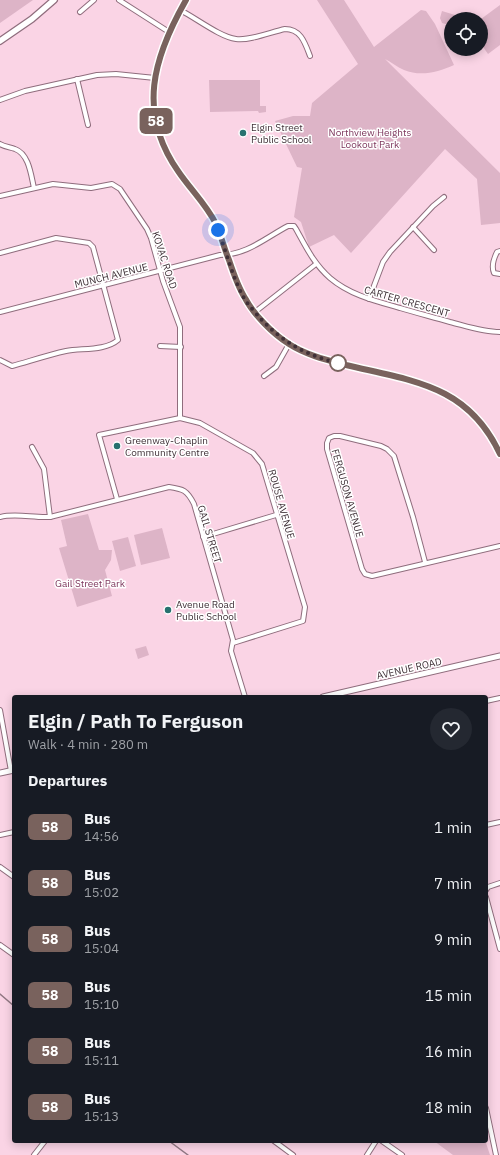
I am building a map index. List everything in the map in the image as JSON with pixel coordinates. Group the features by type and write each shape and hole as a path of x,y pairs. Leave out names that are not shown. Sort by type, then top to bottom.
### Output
{"main road":[{"path":"0,41 32,19 54,0"}],"street":[{"path":"80,12 94,0"},
{"path":"119,0 169,32"},
{"path":"186,0 169,32 161,53 153,93 154,111 162,141 171,159 213,218 244,298 270,330 289,344 310,354 428,386 442,392 469,410 490,435 500,454"},
{"path":"180,10 228,37 237,39 291,29 300,34 310,56"},
{"path":"0,100 25,91 97,75 116,74 155,78"},
{"path":"77,79 88,125"},
{"path":"0,144 16,149 22,154 27,161 34,188"},
{"name":"KOVAC ROAD","path":"0,196 53,184 66,184 83,188 91,188 108,184 117,186 147,229 180,327 180,418"},
{"path":"369,299 383,262 390,252 433,206 444,197"},
{"name":"CARTER CRESCENT","path":"227,255 246,251 288,226 294,226 316,264 330,278 342,287 369,299 487,331 500,332"},
{"path":"413,227 434,250"},
{"path":"0,253 56,238 89,243 94,247 118,340 114,344 99,348 67,351 12,366 0,360"},
{"path":"500,251 497,252 492,268 494,273 500,274"},
{"name":"MUNCH AVENUE","path":"0,312 220,255 227,255"},
{"path":"255,312 316,264"},
{"path":"264,376 276,367 289,344"},
{"path":"160,346 181,347"},
{"name":"ROUSE AVENUE","path":"117,500 99,435 180,418 200,423 253,453 262,464 276,515 305,607 303,620 233,643"},
{"name":"FERGUSON AVENUE","path":"425,562 394,456 387,449 381,446 340,436 329,438 327,449 362,569 365,574 372,576 425,562 500,546"},
{"path":"32,447 44,469 50,517"},
{"name":"GAIL STREET","path":"0,517 12,515 40,518 50,517 169,486 181,488 189,494 194,504 233,640 232,651 244,695"},
{"path":"203,537 276,515"},
{"name":"AVENUE ROAD","path":"332,695 500,656"},
{"path":"488,701 500,698"},
{"path":"0,710 12,770 0,773"},
{"path":"488,825 500,822"},
{"path":"0,835 12,832"},
{"path":"0,867 12,876"},
{"path":"488,887 500,883"},
{"path":"488,904 500,949"},
{"path":"0,945 12,954"},
{"path":"488,1117 496,1155"},
{"path":"34,1155 43,1143"},
{"path":"277,1143 293,1155"},
{"path":"366,1155 375,1143"},
{"path":"385,1143 402,1155"}],"green space":[{"path":"0,0 33,0 0,23"},
{"name":"Northview Heights Lookout Park","path":"317,0 344,0 374,47 421,10 426,11 435,24 444,43 444,56 450,56 454,65 436,72 417,73 404,70 385,59 500,173 500,223 481,225 477,179 445,149 351,253 334,235 309,247 301,222 294,217 302,168 297,167 275,121 293,116 310,116 312,103 358,64"},
{"path":"500,5 500,45 488,54 488,14"},
{"path":"442,11 445,12 444,12 444,24 442,23 440,18"},
{"path":"209,80 260,80 260,106 266,106 266,112 210,112"},
{"name":"Gail Street Park","path":"88,514 99,550 112,550 111,560 105,570 112,596 77,607 59,548 67,546 61,520"},
{"path":"162,528 170,558 141,565 134,535"},
{"path":"128,537 136,566 120,571 112,541"},
{"path":"146,646 149,655 138,659 135,649"},
{"path":"437,1143 486,1143 490,1155 453,1155"}],"railway":[{"path":"0,994 12,1004"},
{"path":"172,1143 188,1155"}],"bus line":[{"name":"58","path":"186,0 169,32 155,73 153,93 154,111 162,141 171,159 216,224 244,298 270,330 289,344 310,354 332,361 428,386 454,399 469,410 482,424 490,435 500,454"}],"place":[{"name":"Elgin Street Public School","path":"243,133"},
{"name":"Greenway-Chaplin Community Centre","path":"117,446"},
{"name":"Avenue Road Public School","path":"168,610"}],"route":[{"path":"218,230 244,298 270,330 289,344 310,354 338,363"}]}
